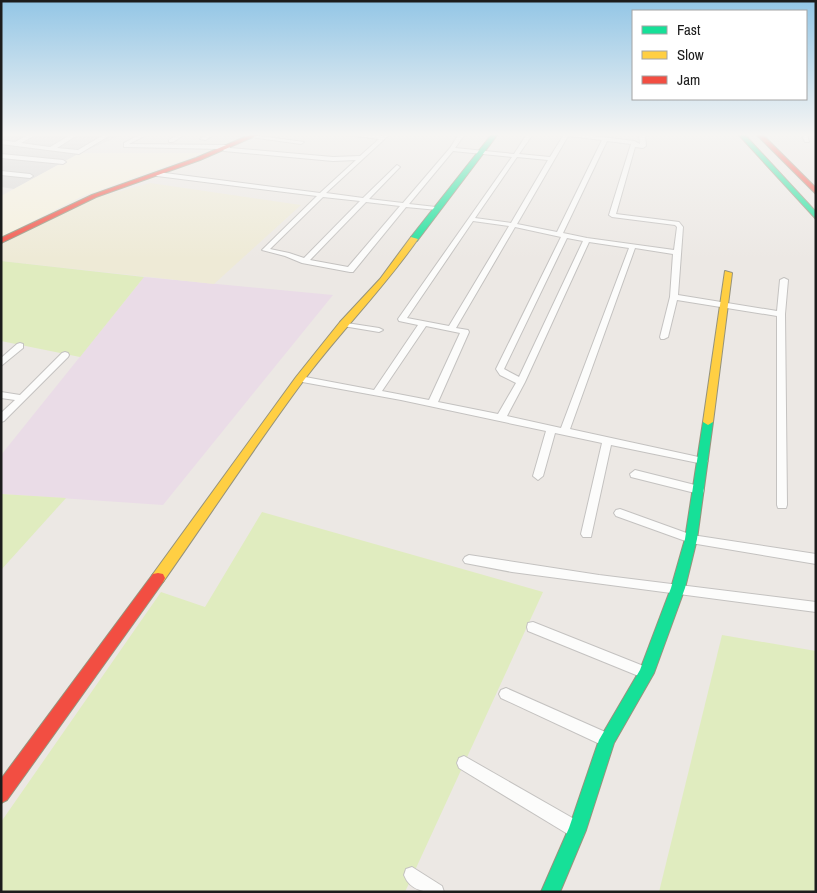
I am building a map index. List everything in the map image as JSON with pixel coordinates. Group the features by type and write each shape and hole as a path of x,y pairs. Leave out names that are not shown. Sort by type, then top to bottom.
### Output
{"main road":[{"path":"1,241 94,196 152,176"},
{"path":"1,794 220,494 300,379 343,324 383,281 463,176"},
{"path":"779,176 816,217"},
{"path":"800,176 816,192"},
{"path":"550,892 577,830 607,740 646,673 678,588 691,539 699,490 728,273"}],"street":[{"path":"171,176 436,209"},
{"path":"342,176 265,250 287,254 305,261 350,270 430,176"},
{"path":"305,261 363,199 388,176"},
{"path":"432,404 465,332 402,319 501,176"},
{"path":"451,329 541,176"},
{"path":"521,382 502,374 500,369 590,176"},
{"path":"624,176 612,216 677,223 680,227 674,298 664,337"},
{"path":"472,219 587,240 677,252"},
{"path":"502,416 521,382 587,240"},
{"path":"564,432 633,245"},
{"path":"782,505 781,314 784,280"},
{"path":"674,298 781,314"},
{"path":"343,324 379,330"},
{"path":"377,392 423,324"},
{"path":"1,363 20,346"},
{"path":"1,419 65,355"},
{"path":"300,379 502,416 564,432 703,461"},
{"path":"1,395 22,398"},
{"path":"538,476 551,429"},
{"path":"587,534 606,441"},
{"path":"635,474 699,490"},
{"path":"620,513 691,539 816,559"},
{"path":"469,560 561,575 678,588 816,607"},
{"path":"533,627 646,673"},
{"path":"506,694 607,740"},
{"path":"464,763 577,830"},
{"path":"412,875 436,892"}],"shaded area":[{"path":"1,176 38,176 14,189 1,187"},
{"path":"38,176 140,176 83,196 1,237 1,196"},
{"path":"150,183 301,205 214,284 1,261 1,245 84,201"},
{"path":"144,277 333,295 163,505 1,494 1,455"}],"green space":[{"path":"1,261 144,277 80,357 1,341"},
{"path":"1,494 66,498 1,570"},
{"path":"262,512 543,592 405,892 1,892 1,822 161,592 205,607"},
{"path":"722,635 816,651 816,892 659,892"}],"traffic: fast":[{"path":"414,239 463,176"},
{"path":"779,176 816,217"},
{"path":"550,892 577,830 607,740 646,673 678,588 691,539 708,422"}],"traffic: slow":[{"path":"158,578 300,379 343,324 383,281 414,239"},
{"path":"708,422 728,273"}],"traffic: jam":[{"path":"1,241 94,196 151,176"},
{"path":"800,176 816,192"},
{"path":"1,794 158,578"}]}
